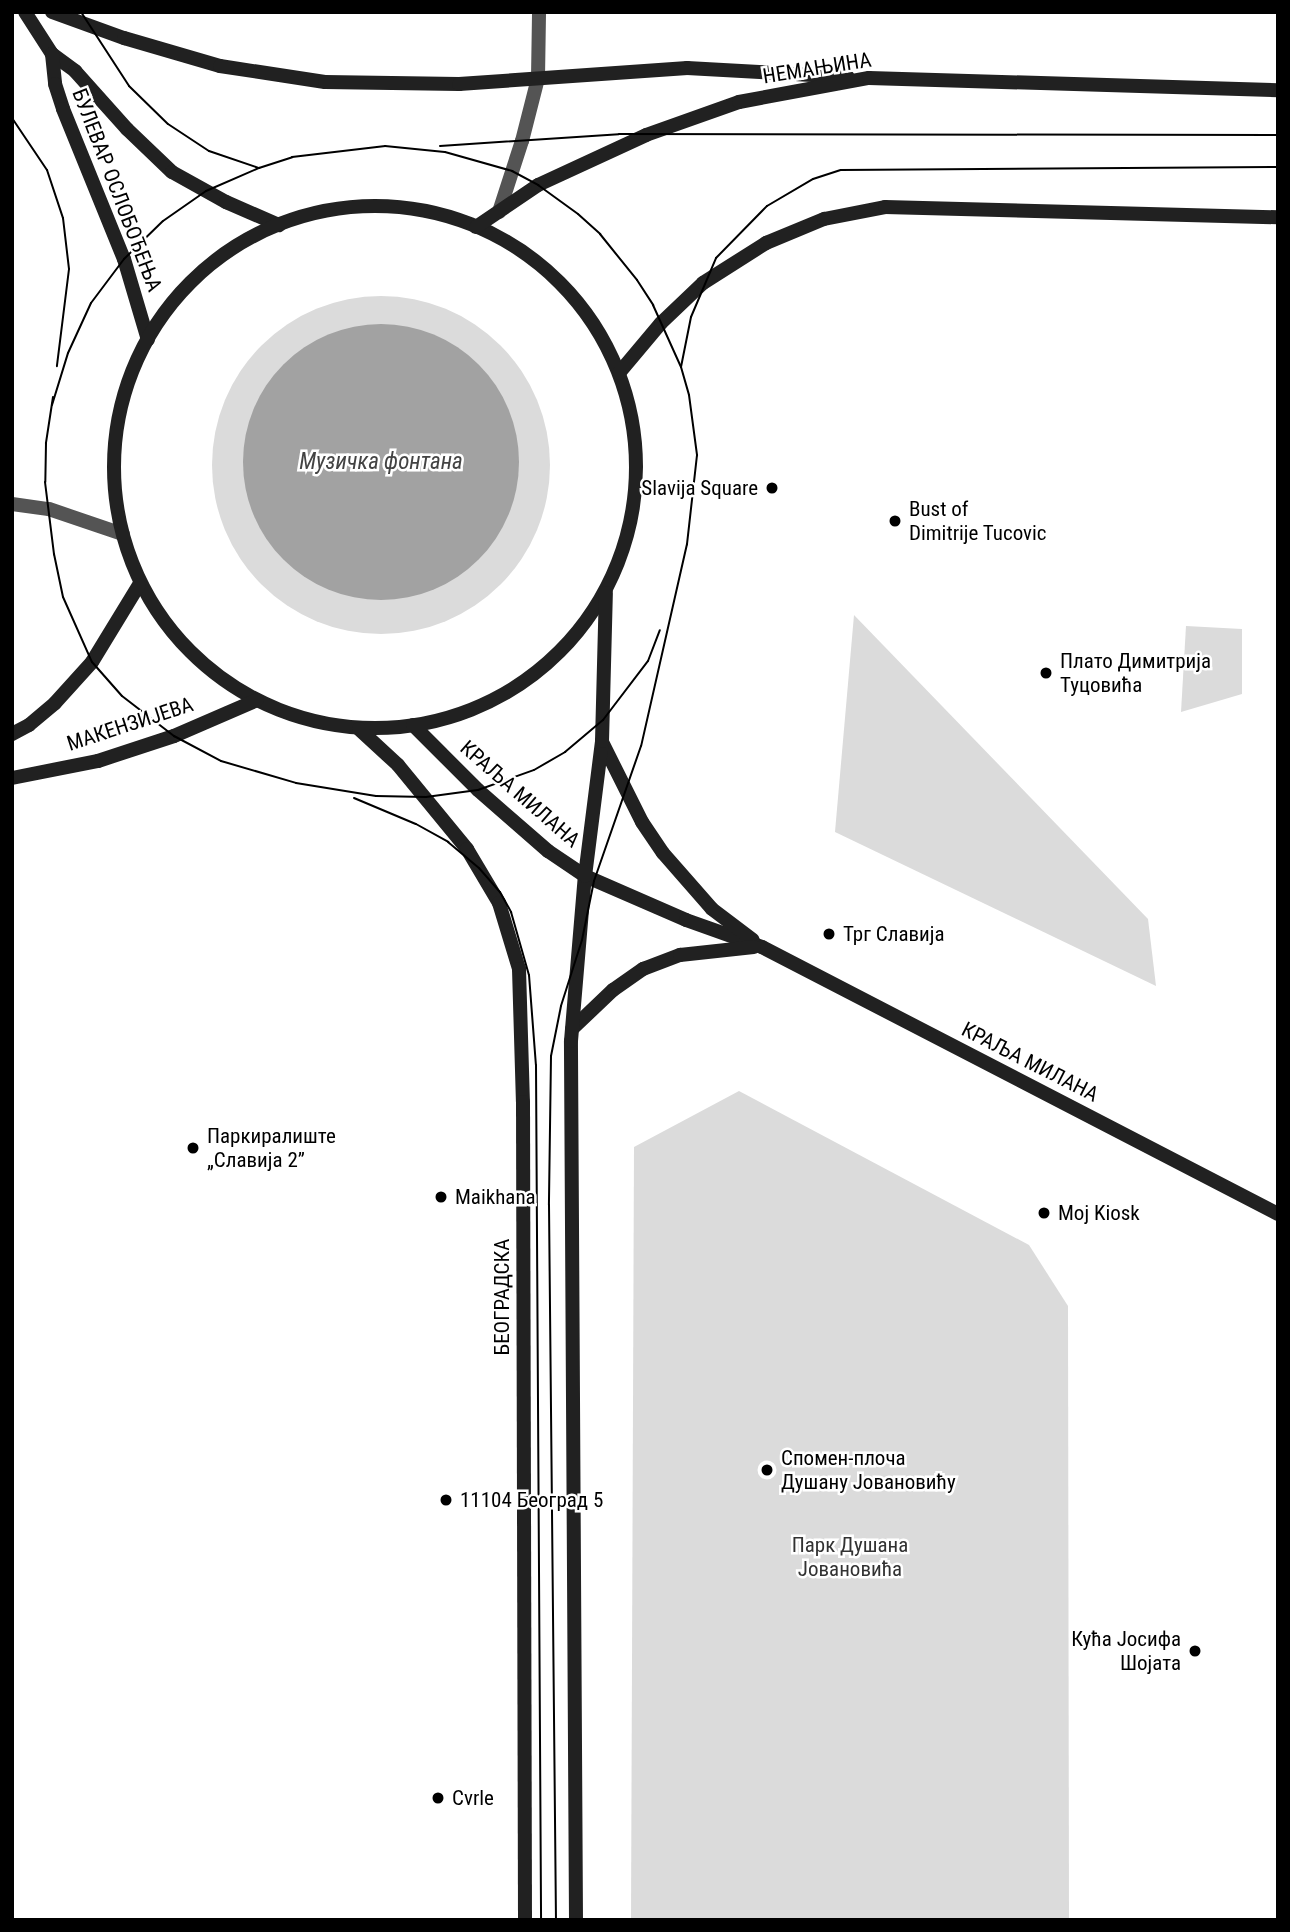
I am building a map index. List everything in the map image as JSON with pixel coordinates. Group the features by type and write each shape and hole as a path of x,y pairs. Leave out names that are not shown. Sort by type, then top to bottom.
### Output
{"main road":[{"name":"БУЛЕВАР ОСЛОБОЂЕЊА","path":"25,12 52,54 88,83 127,129 172,172 226,202 279,225"},
{"path":"52,12 124,38 220,66 325,82 459,85 687,68 869,78"},
{"name":"БУЛЕВАР ОСЛОБОЂЕЊА","path":"52,54 55,84 62,109 124,259 148,340"},
{"name":"НЕМАЊИНА","path":"476,226 538,185 646,135 739,102 869,78 1278,90"},
{"path":"363,207 421,210 476,226 514,245 548,271 577,301 601,335 619,373 634,427 636,483 626,538 606,590 578,631 540,669 519,685 472,709 413,724 359,729 290,714 227,683 183,644 139,584 123,534 115,485 117,435 128,386 148,340 195,280 234,248 279,225 306,216 363,207"},
{"path":"619,373 661,323 703,283 766,243 824,219 885,207 1278,217"},
{"name":"МАКЕНЗИЈЕВА","path":"12,734 29,725 55,703 92,662 139,584"},
{"name":"КРАЉА МИЛАНА","path":"606,590 602,741 642,822 663,853 712,909 762,947"},
{"name":"МАКЕНЗИЈЕВА","path":"12,778 98,761 174,736 257,700"},
{"name":"КРАЉА МИЛАНА","path":"413,724 478,790 548,851 585,876 686,920 762,947 1278,1214"},
{"name":"БЕОГРАДСКА","path":"359,729 398,765 467,849 499,904 519,969 523,1102 525,1920"},
{"path":"576,1920 570,1280 572,1029 585,876 602,741"},
{"path":"572,1029 613,990 642,969 680,955 725,948 762,947"}],"street":[{"path":"499,212 538,78 539,12"},
{"path":"12,504 49,509 123,534"}],"green space":[{"name":"Музичка фонтана","path":"381,296 414,299 446,309 475,324 501,345 522,371 537,400 547,432 550,465 547,498 537,530 522,559 501,585 475,606 446,621 414,631 381,634 348,631 316,621 287,606 261,585 240,559 225,530 215,498 212,465 215,432 225,400 240,371 261,345 287,324 316,309 348,299"},
{"path":"854,615 1148,919 1156,986 835,832"},
{"path":"1186,626 1242,629 1242,694 1181,712"},
{"name":"Парк Душана Јовановића","path":"739,1091 1029,1245 1068,1306 1069,1920 631,1920 634,1147"}],"water":[{"name":"Музичка фонтана","path":"381,324 408,327 434,335 457,348 478,365 495,386 508,409 516,435 519,462 516,489 508,515 495,538 478,559 457,576 434,589 408,597 381,600 354,597 328,589 305,576 284,559 267,538 254,515 246,489 243,462 246,435 254,409 267,386 284,365 305,348 328,335 354,327"}],"tram line":[{"path":"81,12 129,86 168,124 209,151 259,168"},
{"path":"12,118 47,170 63,218 69,269 57,366"},
{"path":"440,146 619,134 1278,135"},
{"path":"52,405 68,353 91,303 124,259 163,221 206,191 259,168 292,157 385,146 445,152 512,171 538,185 578,214 600,234 637,280 653,305 681,367 689,395 697,455 687,544 641,746 594,881 582,940 561,1006 551,1056 549,1205 556,1920"},
{"path":"681,367 691,317 716,258 767,206 813,179 841,170 1278,167"},
{"path":"53,397 46,443 45,482 54,554 63,597 92,662 122,696 174,736 221,761 296,783 376,796 426,797 478,790 534,770 565,752 603,720 648,661 660,630"},
{"path":"354,798 416,824 448,842 479,868 500,892 511,912 529,975 536,1065 541,1920"}],"place":[{"name":"Slavija Square","path":"772,488"},
{"name":"Bust of Dimitrije Tucovic","path":"895,521"},
{"name":"Плато Димитрија Туцовића","path":"1046,673"},
{"name":"Трг Славија","path":"829,934"},
{"name":"Паркиралиште „Славија 2”","path":"193,1148"},
{"name":"Maikhana","path":"441,1197"},
{"name":"Moj Kiosk","path":"1044,1213"},
{"name":"Спомен-плоча Душану Јовановићу","path":"767,1470"},
{"name":"11104 Београд 5","path":"446,1500"},
{"name":"Кућа Јосифа Шојата","path":"1195,1651"},
{"name":"Cvrle","path":"438,1798"}]}
